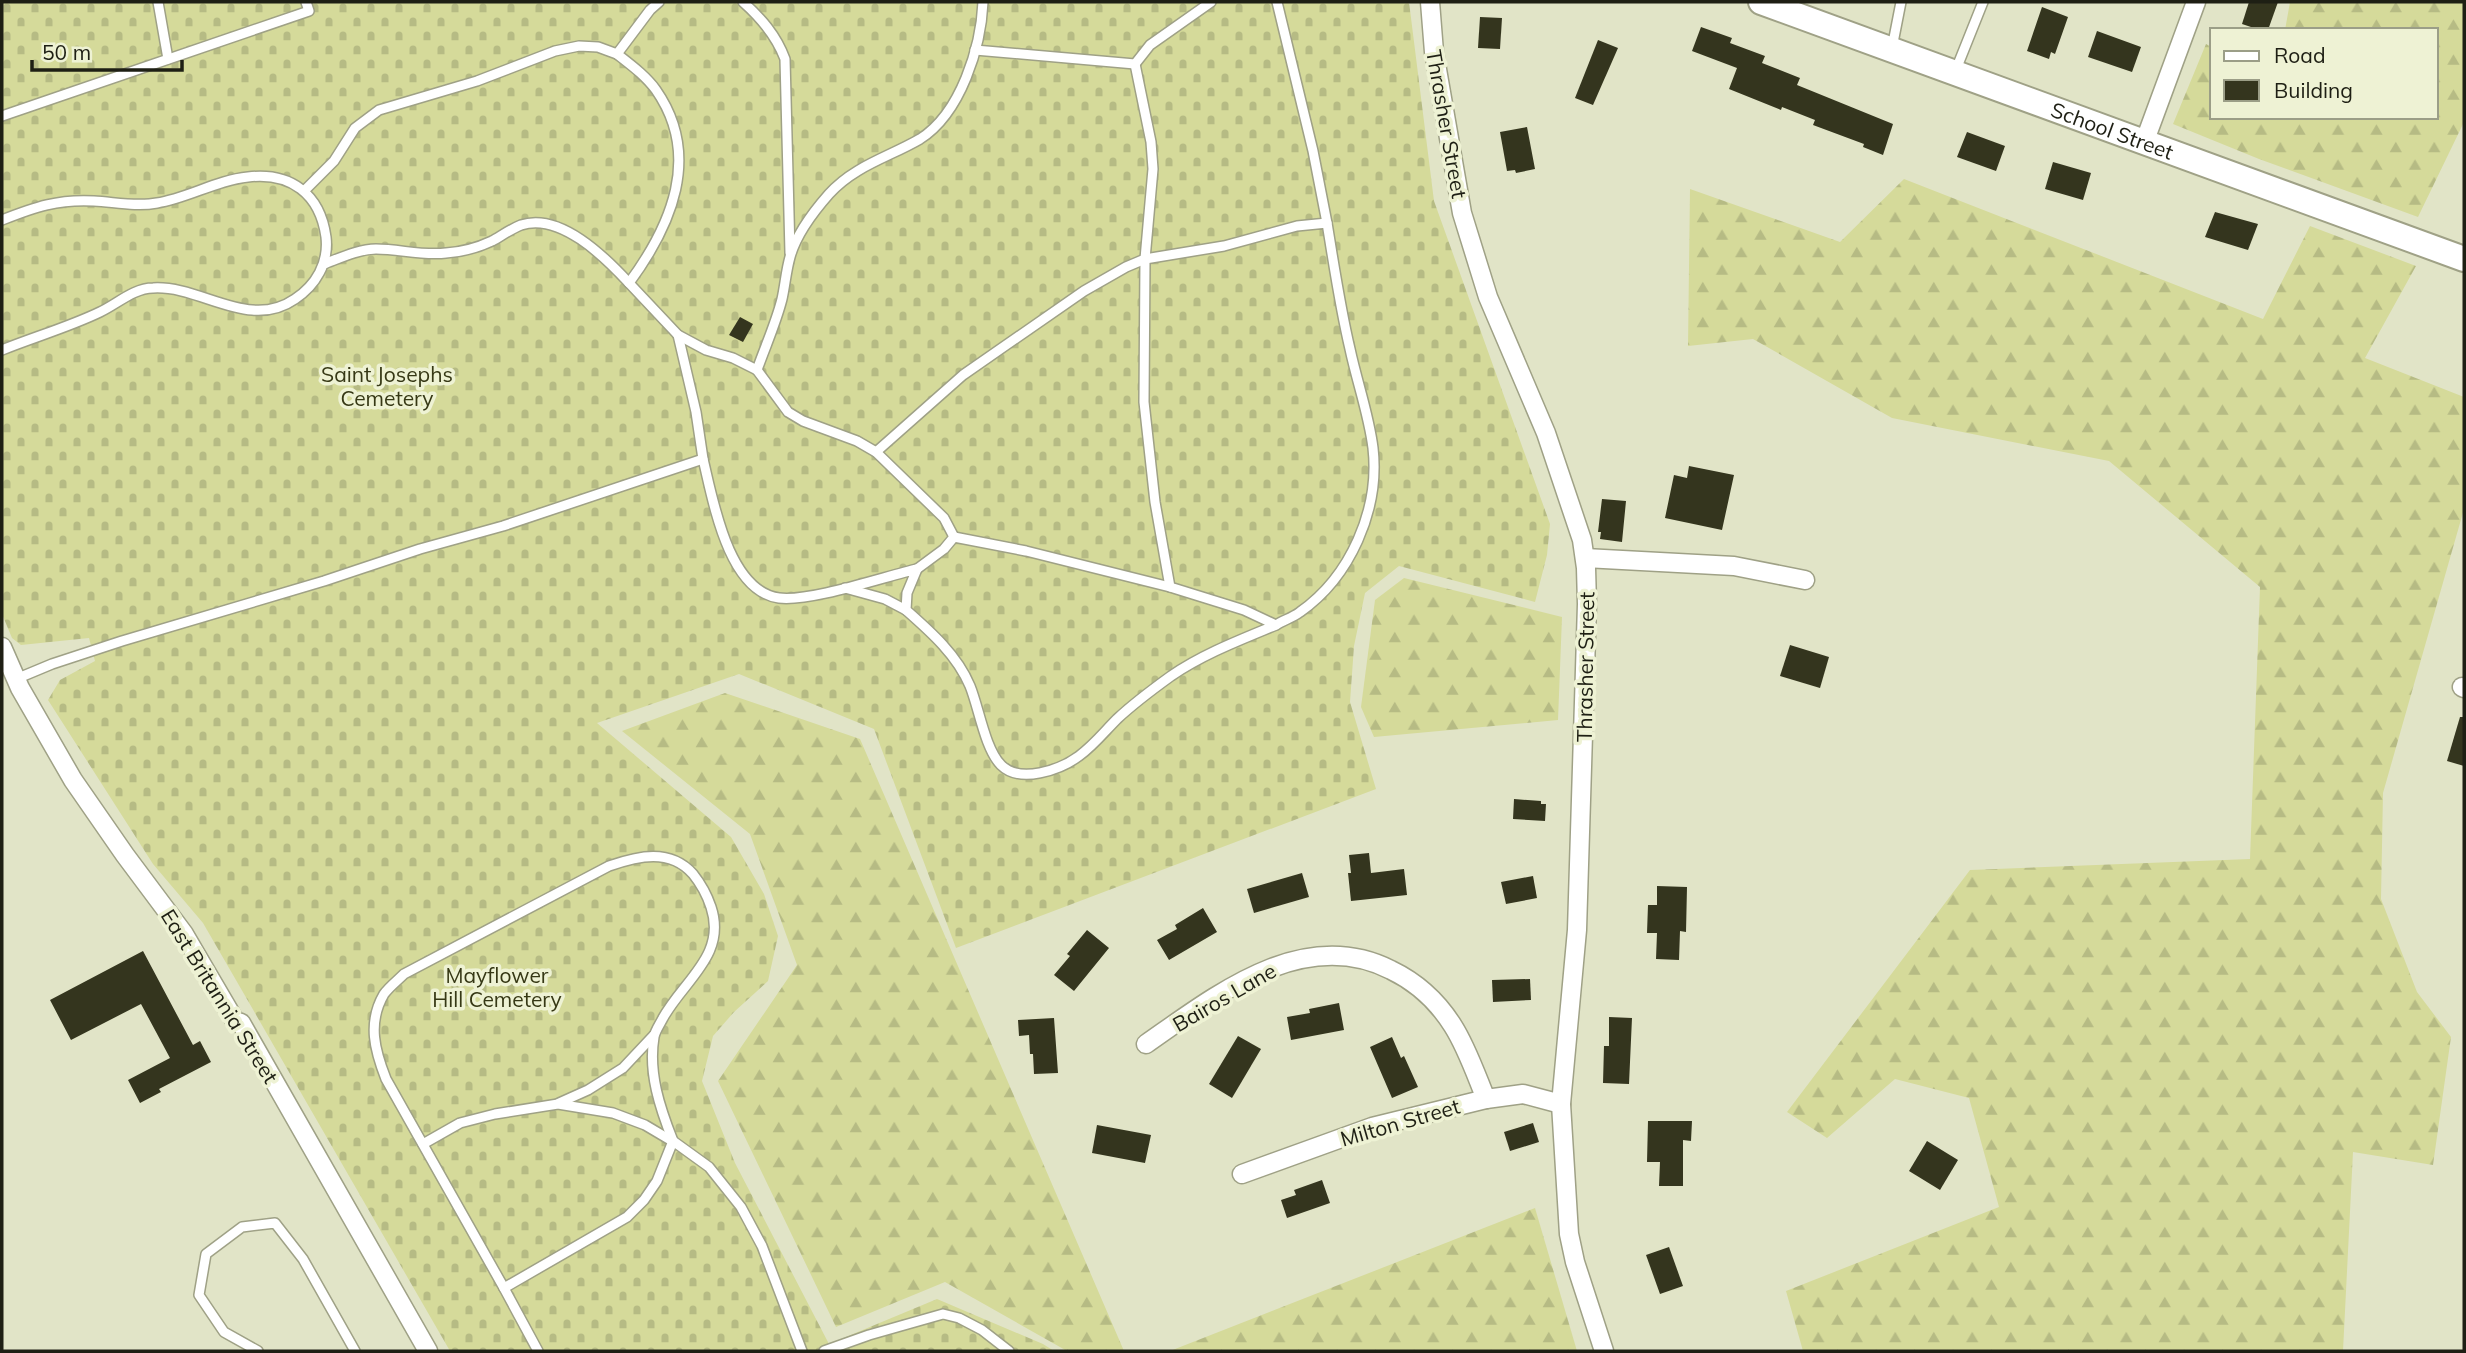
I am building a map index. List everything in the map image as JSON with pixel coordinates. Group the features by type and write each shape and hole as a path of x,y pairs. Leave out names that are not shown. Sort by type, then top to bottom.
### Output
{"street":[{"name":"Thrasher Street","path":"1430,2 1434,52 1460,202 1470,241 1488,296 1546,433 1582,540 1585,558 1587,604 1577,930 1561,1104 1569,1234 1575,1262 1604,1351"},
{"name":"School Street","path":"1761,2 2464,258"},
{"path":"2144,143 2196,2"},
{"path":"1585,558 1734,566 1805,580"},
{"name":"East Britannia Street","path":"2,647 16,679 73,780 184,933 235,1021 241,1023 428,1351"},
{"name":"Bairos Lane","path":"1146,1044 1201,1006 1257,974 1298,958 1343,955 1384,966 1405,976 1426,993 1454,1027 1486,1099"},
{"name":"Milton Street","path":"1242,1174 1372,1127 1486,1099 1523,1094 1561,1104"}],"lane":[{"path":"158,2 168,59"},
{"path":"2,116 310,11 306,2"},
{"path":"617,54 659,2"},
{"path":"743,2 761,18 780,44 785,59 790,255 781,301 757,370"},
{"path":"790,255 806,224 830,192 867,164 922,138 936,126 964,83 982,26 983,2"},
{"path":"1170,587 1155,502 1144,402 1145,259 1153,169 1151,142 1135,64 1150,45 1211,2"},
{"path":"843,588 885,599 906,610 932,633 962,669 999,764 1011,773 1025,776 1076,759 1118,718 1169,677 1192,663 1298,614 1319,596 1340,570 1356,545 1363,527 1372,489 1372,447 1349,345 1313,150 1277,2"},
{"path":"1891,50 1901,2"},
{"path":"1955,73 1983,2"},
{"path":"305,190 334,161 355,128 379,110 467,84 555,51 579,46 598,47 617,54 655,89 667,108 673,125 680,161 674,203 646,261 629,283"},
{"path":"975,50 1135,64"},
{"path":"2,220 53,202 157,203 247,177 284,180 305,190 323,222 327,246 319,276 296,299 271,309 253,312 188,291 151,288 135,292 100,312 2,350"},
{"path":"324,264 372,248 441,254 459,252 532,223 562,229 608,260 678,335 757,370 788,412 803,421 858,441 876,452 944,518 954,537"},
{"path":"876,452 963,375 1084,291 1126,267 1145,259 1224,246 1297,226 1327,223"},
{"path":"678,335 712,497 738,568 748,581 764,594 781,598 804,596 916,569 944,549 954,537"},
{"path":"16,679 122,641 324,581 419,549 503,526 703,459"},
{"path":"954,537 1062,559 1170,587 1244,610 1276,625"},
{"path":"906,610 907,593 916,569"},
{"path":"423,1144 460,1123 495,1114 558,1104 588,1090 623,1068 654,1035 671,1005 710,952 716,936 709,903 694,876 681,862 664,857 646,857 623,861 597,872 404,974 385,993 377,1012 373,1037 386,1079 538,1351"},
{"path":"504,1288 627,1217 644,1200 657,1181 673,1141 658,1105 654,1073 654,1035"},
{"path":"558,1104 613,1113 645,1125 709,1167 741,1207 762,1246 802,1351"},
{"path":"258,1351 224,1332 199,1295 206,1254 242,1227 275,1223 303,1258 355,1351"},
{"path":"824,1351 943,1314 959,1318 982,1330 1009,1351"}],"green space":[{"name":"Saint Josephs Cemetery","path":"2,2 1409,2 1434,201 1550,524 1547,555 1535,602 1399,566 1365,593 1354,646 1350,702 1376,789 956,948 874,729 739,674 597,723 731,837 764,894 778,936 768,981 734,1012 713,1036 702,1081 735,1163 829,1344 937,1299 1054,1351 450,1351 203,923 153,864 48,700 60,680 95,661 89,638 21,645 12,638 2,614"},
{"path":"2290,2 2464,2 2464,122 2418,217 2259,159 2173,124 2206,44 2210,46 2210,119 2438,119 2438,28 2285,28"},
{"path":"1904,179 2263,319 2310,226 2416,266 2365,358 2464,397 2464,509 2383,793 2381,899 2417,992 2451,1037 2433,1165 2353,1152 2343,1351 1803,1351 1786,1291 1999,1207 1969,1098 1895,1079 1827,1138 1787,1112 1970,870 2250,859 2260,587 2109,461 1892,418 1753,339 1688,346 1690,189 1840,242"},
{"path":"1404,578 1562,617 1558,720 1374,737 1361,707 1375,600"},
{"path":"725,693 860,739 1124,1351 1067,1351 945,1282 836,1327 718,1081 797,965 750,834 622,731"},
{"path":"1535,1208 1577,1351 1170,1351"}],"building":[{"path":"2249,2 2278,2 2269,28 2254,28 2242,24"},
{"path":"2042,7 2068,17 2055,54 2051,52 2049,59 2027,51"},
{"path":"1480,17 1502,18 1500,49 1478,48"},
{"path":"1701,27 1732,38 1730,43 1765,56 1762,63 1800,78 1797,85 1893,124 1883,155 1863,147 1864,144 1813,125 1815,120 1782,107 1781,110 1729,89 1737,68 1692,51"},
{"path":"2097,31 2141,47 2132,72 2088,57"},
{"path":"1598,40 1618,48 1593,105 1575,98"},
{"path":"1527,127 1535,169 1516,173 1515,170 1507,171 1500,132"},
{"path":"1967,132 2005,146 1996,171 1957,157"},
{"path":"2053,162 2091,173 2083,200 2045,189"},
{"path":"2215,212 2258,224 2248,250 2205,237"},
{"path":"740,317 753,324 743,342 729,335"},
{"path":"1689,466 1734,475 1722,530 1665,518 1674,475 1687,478"},
{"path":"1602,499 1626,501 1622,542 1600,539 1601,532 1598,532"},
{"path":"1790,645 1829,657 1820,688 1780,676"},
{"path":"2460,717 2464,717 2464,766 2447,761"},
{"path":"1514,799 1541,801 1541,804 1546,804 1545,821 1513,819"},
{"path":"1369,853 1371,873 1404,869 1407,895 1351,901 1349,855"},
{"path":"1302,873 1309,897 1254,913 1247,889"},
{"path":"1533,876 1537,898 1506,904 1501,882"},
{"path":"1657,886 1687,887 1686,932 1680,931 1679,960 1656,959 1657,933 1647,933 1648,905 1657,905"},
{"path":"1203,908 1217,932 1169,960 1157,940 1177,929 1175,925"},
{"path":"1087,930 1109,948 1074,991 1054,975"},
{"path":"143,951 193,1045 200,1041 211,1062 159,1089 161,1092 140,1103 128,1080 170,1058 141,1004 71,1040 50,1000"},
{"path":"1530,979 1531,1000 1493,1002 1492,980"},
{"path":"1339,1003 1344,1030 1291,1040 1287,1017 1310,1013 1309,1009"},
{"path":"1609,1017 1632,1018 1629,1084 1603,1083 1604,1046 1609,1046"},
{"path":"1054,1018 1058,1073 1034,1074 1029,1035 1019,1036 1018,1020"},
{"path":"1238,1036 1261,1049 1232,1098 1209,1084"},
{"path":"1392,1037 1418,1087 1392,1098 1370,1047"},
{"path":"1648,1121 1692,1121 1691,1141 1683,1140 1683,1186 1659,1186 1660,1162 1647,1162"},
{"path":"1533,1123 1539,1142 1510,1151 1504,1132"},
{"path":"1097,1125 1151,1135 1145,1163 1092,1153"},
{"path":"1927,1141 1958,1160 1940,1190 1909,1171"},
{"path":"1322,1180 1330,1203 1287,1218 1281,1200 1296,1195 1294,1190"},
{"path":"1669,1247 1683,1286 1660,1294 1646,1255"}],"park label":[{"name":"Mayflower Hill Cemetery","path":"497,987"}]}
